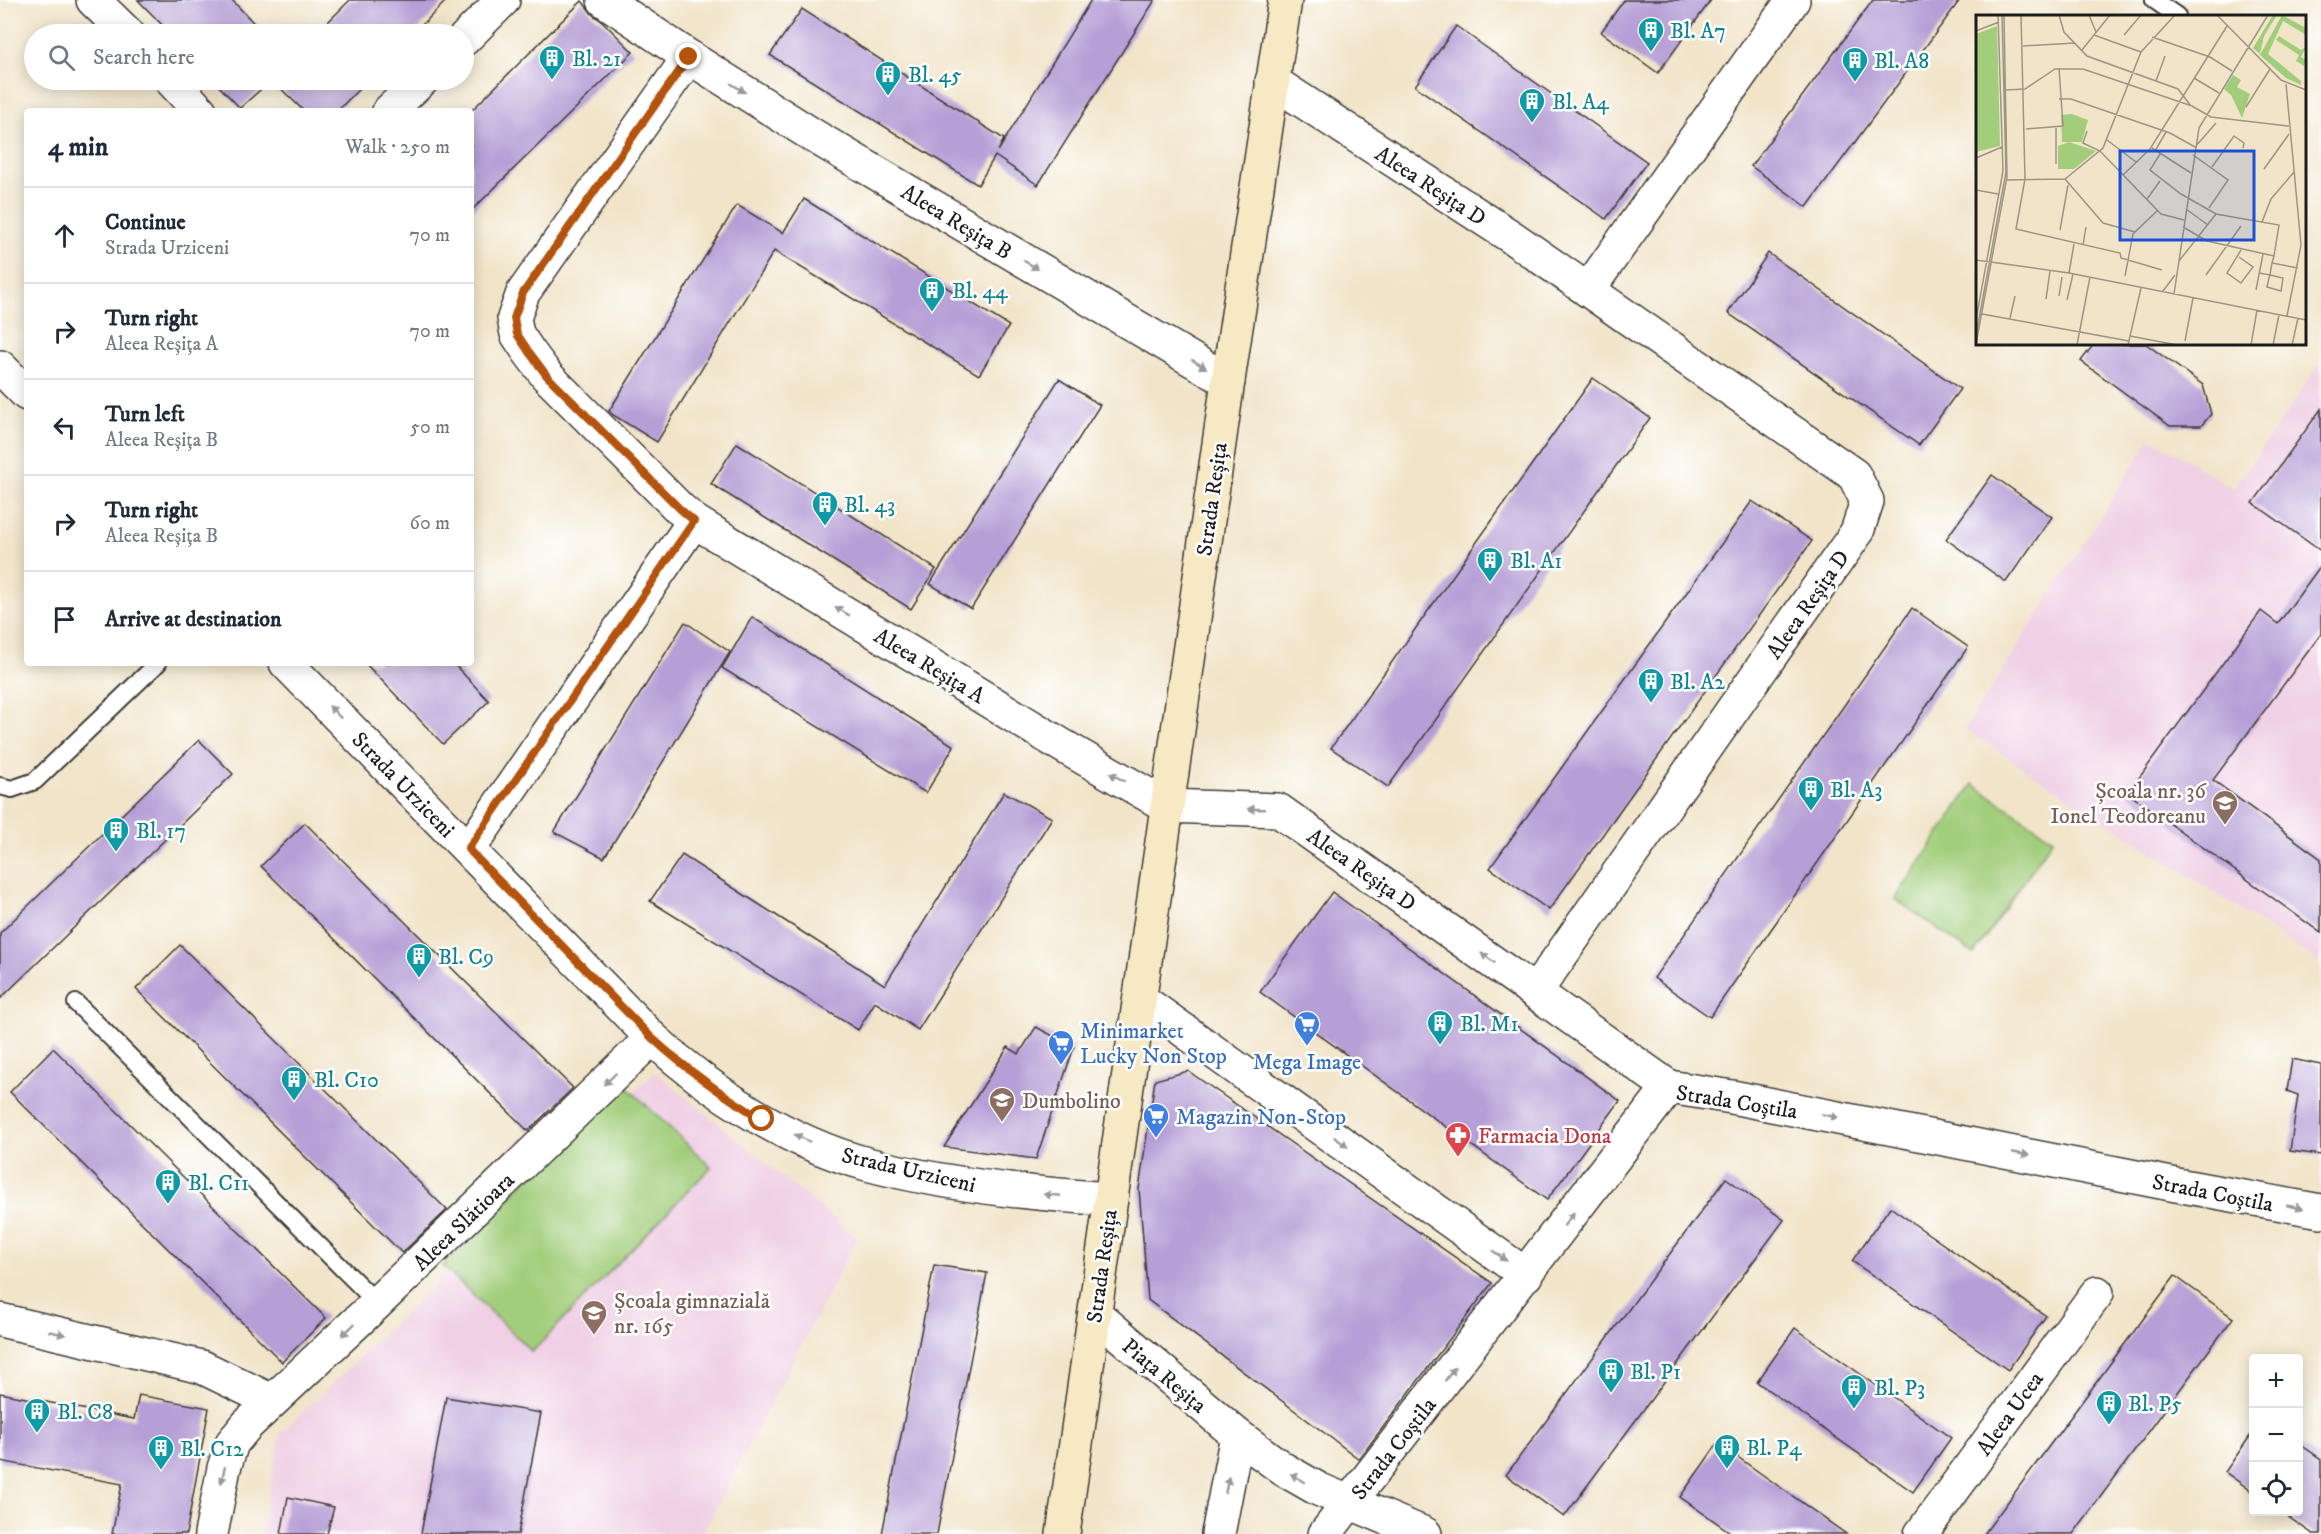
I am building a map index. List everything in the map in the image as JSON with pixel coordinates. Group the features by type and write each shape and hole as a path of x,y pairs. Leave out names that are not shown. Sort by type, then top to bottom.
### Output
{"street":[{"path":"93,0 118,24"},
{"path":"474,29 503,0"},
{"name":"Strada Reșița","path":"1063,1534 1228,381 1285,0"},
{"path":"1588,290 1793,0"},
{"name":"Aleea Reșița B","path":"608,1 689,57 814,136 1228,381"},
{"path":"468,849 687,515 547,376 517,334 514,318 523,293 689,57"},
{"name":"Aleea Reșița D","path":"1272,81 1588,290 1854,475 1867,501 1857,532 1536,991"},
{"path":"180,90 197,108"},
{"path":"392,108 411,90"},
{"path":"0,367 24,391"},
{"name":"Aleea Reșița A","path":"687,515 1063,746 1167,806"},
{"name":"Strada Urziceni","path":"289,666 652,1038 718,1093 762,1119 816,1145 866,1163 955,1184 1044,1195 1111,1199"},
{"name":"Aleea Reșița D","path":"1167,806 1278,810 1669,1087"},
{"path":"1140,999 1526,1275"},
{"name":"Aleea Slătioara","path":"211,1534 224,1468 232,1443 247,1425 652,1038"},
{"name":"Strada Coștila","path":"1325,1534 1351,1504 1669,1087 1732,1097 2171,1184 2321,1211"},
{"name":"Aleea Ucea","path":"1921,1534 2097,1293"},
{"name":"Piața Reșița","path":"1095,1314 1237,1435 1283,1469 1351,1504"},
{"path":"0,1320 202,1367 272,1401"},
{"path":"1218,1534 1237,1435"},
{"path":"1351,1504 1425,1534"}],"lane":[{"path":"2154,0 2175,15"},
{"path":"0,786 12,789 35,781 155,666"},
{"path":"76,1003 377,1303"}],"shaded area":[{"name":"Școala nr. 36 Ionel Teodoreanu","path":"2321,362 2321,963 1965,729 2151,438 2234,489"},
{"name":"Școala gimnazială nr. 165","path":"655,1072 857,1238 702,1534 261,1534 280,1434"}],"green space":[{"path":"1973,784 2053,839 1974,954 1895,899"},
{"path":"622,1082 711,1167 532,1352 443,1266"}],"building":[{"path":"138,0 232,0 255,24 161,24"},
{"path":"350,0 447,0 423,24 326,24"},
{"path":"1091,0 1155,0 1038,185 995,156 978,185 770,55 802,9 1004,139 998,151"},
{"name":"Bl. A7","path":"1624,0 1711,0 1658,73 1601,32"},
{"name":"Bl. A8","path":"1873,0 1960,0 1807,207 1751,166"},
{"name":"Bl. 21","path":"582,1 593,15 633,52 474,208 474,108"},
{"name":"Bl. A4","path":"1456,26 1647,162 1606,219 1415,86"},
{"path":"223,90 260,90 240,108"},
{"path":"282,90 358,90 340,108 301,108"},
{"name":"Bl. 44","path":"804,199 1009,326 979,375 774,251 657,442 613,415 609,411 737,205 783,233"},
{"path":"1768,253 1960,389 1919,445 1728,313"},
{"path":"2093,345 2147,345 2203,385 2211,414 2201,426 2170,426 2081,361"},
{"name":"Bl. A1","path":"1593,378 1650,418 1388,787 1331,748"},
{"path":"1059,379 1100,405 971,609 930,584"},
{"path":"2321,409 2321,551 2253,503"},
{"path":"737,443 936,569 911,609 711,484"},
{"path":"1992,475 2052,517 2006,582 1946,539"},
{"name":"Bl. A2","path":"1752,501 1812,541 1549,910 1490,868"},
{"path":"2321,565 2321,634 2213,780 2321,859 2321,933 2128,793 2261,611 2278,624"},
{"name":"Bl. A3","path":"1912,608 1968,647 1710,1017 1654,978"},
{"path":"752,617 954,746 926,793 722,668"},
{"path":"685,622 730,652 604,858 554,832"},
{"path":"368,666 456,666 489,701 443,744"},
{"name":"Bl. 17","path":"199,740 233,774 0,999 0,933"},
{"path":"1004,792 1052,818 918,1030 875,1002 858,1030 650,901 682,855 885,985"},
{"name":"Bl. C9","path":"305,823 573,1088 528,1131 261,866"},
{"name":"Bl. M1","path":"1332,892 1620,1101 1547,1200 1260,992"},
{"name":"Bl. C10","path":"180,945 447,1210 402,1253 136,989"},
{"path":"1036,1027 1074,1047 1036,1159 944,1147 1008,1047 1019,1054"},
{"name":"Bl. C11","path":"53,1048 326,1318 282,1362 10,1092"},
{"path":"2292,1059 2321,1065 2321,1155 2290,1151 2298,1095 2287,1091"},
{"path":"1188,1071 1492,1283 1359,1459 1148,1300 1139,1189 1155,1080"},
{"name":"Bl. P1","path":"1726,1178 1784,1220 1564,1517 1506,1475"},
{"path":"1890,1207 2046,1316 2008,1370 1852,1261"},
{"path":"934,1265 987,1273 937,1534 882,1534"},
{"name":"Bl. P5","path":"2175,1276 2233,1318 2073,1534 1984,1534"},
{"name":"Bl. P3","path":"1795,1328 1951,1438 1913,1492 1757,1382"},
{"path":"0,1393 134,1419 139,1395 209,1408 186,1534 112,1534 122,1484 0,1461"},
{"path":"446,1397 541,1413 518,1534 421,1534"},
{"path":"2249,1438 2249,1489 2225,1472"},
{"name":"Bl. P4","path":"1718,1443 1846,1534 1733,1534 1680,1497"},
{"path":"2303,1446 2321,1459 2321,1534 2313,1534 2287,1516 2303,1516"},
{"path":"288,1497 334,1507 327,1534 281,1534"}],"place":[{"name":"Bl. A7","path":"1651,53"},
{"name":"Bl. 21","path":"552,81"},
{"name":"Bl. A8","path":"1855,83"},
{"name":"Bl. 45","path":"888,97"},
{"name":"Bl. A4","path":"1532,124"},
{"name":"Bl. 44","path":"932,313"},
{"name":"Bl. 43","path":"825,527"},
{"name":"Bl. A1","path":"1490,583"},
{"name":"Bl. A2","path":"1651,704"},
{"name":"Bl. A3","path":"1811,812"},
{"name":"Școala nr. 36 Ionel Teodoreanu","path":"2225,826"},
{"name":"Bl. 17","path":"116,853"},
{"name":"Bl. C9","path":"419,979"},
{"name":"Bl. M1","path":"1440,1046"},
{"name":"Mega Image","path":"1307,1047"},
{"name":"Minimarket Lucky Non Stop","path":"1061,1066"},
{"name":"Bl. C10","path":"294,1102"},
{"name":"Dumbolino","path":"1002,1123"},
{"name":"Magazin Non-Stop","path":"1156,1139"},
{"name":"Farmacia Dona","path":"1458,1158"},
{"name":"Bl. C11","path":"168,1205"},
{"name":"Școala gimnazială nr. 165","path":"594,1336"},
{"name":"Bl. P1","path":"1611,1394"},
{"name":"Bl. P3","path":"1854,1410"},
{"name":"Bl. P5","path":"2109,1426"},
{"name":"Bl. C8","path":"37,1434"},
{"name":"Bl. P4","path":"1727,1470"},
{"name":"Bl. C12","path":"161,1471"}],"route":[{"path":"689,57 523,293 514,318 517,334 547,376 694,521 468,849 652,1038 718,1093 762,1119"}]}
